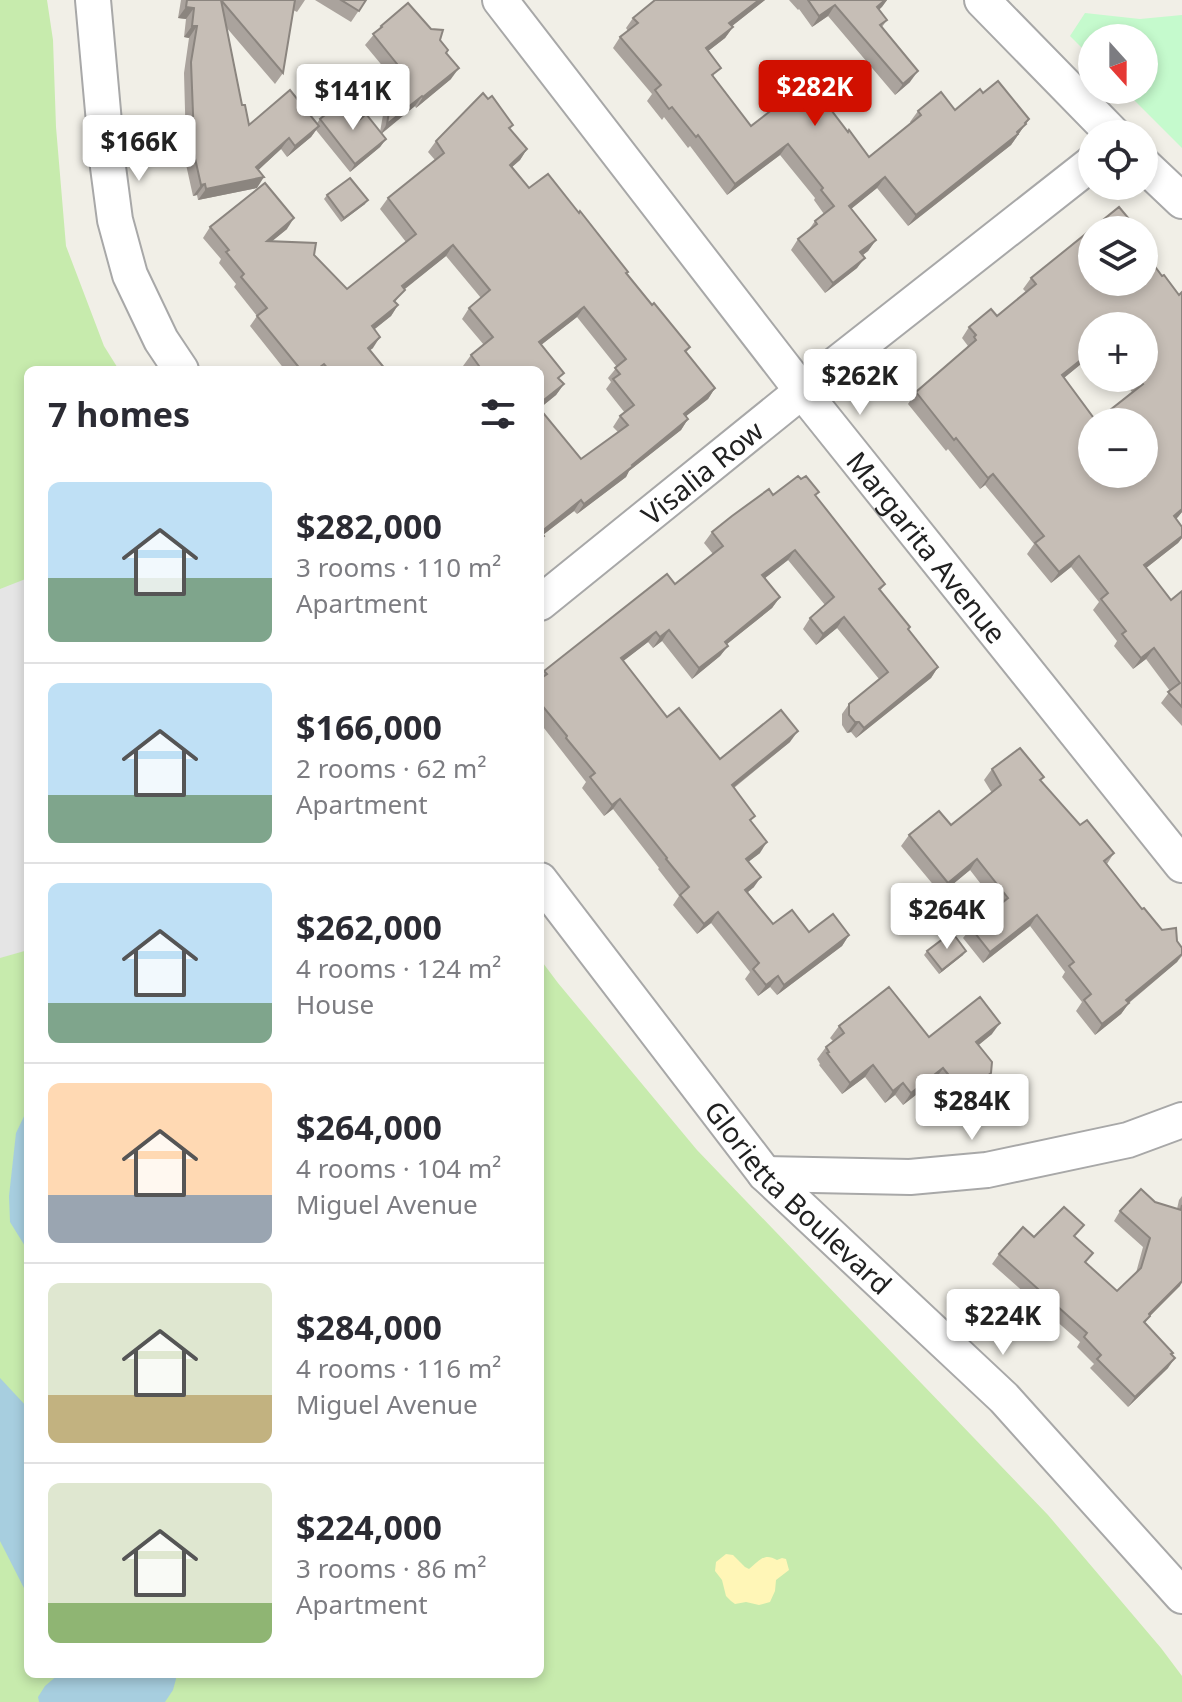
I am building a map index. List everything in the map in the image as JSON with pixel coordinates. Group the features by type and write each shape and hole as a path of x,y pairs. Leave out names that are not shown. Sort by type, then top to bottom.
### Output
{"street":[{"path":"93,0 115,220 130,275 161,340 178,366"},
{"name":"Margarita Avenue","path":"500,0 802,391 1182,865"},
{"path":"982,0 1099,120"},
{"name":"Visalia Row","path":"544,600 1078,174"},
{"path":"1158,178 1182,201"},
{"name":"Glorietta Boulevard","path":"544,885 765,1174 1004,1398 1181,1594"},
{"path":"765,1174 910,1177 987,1170 1128,1140 1182,1120"}],"green space":[{"path":"0,0 47,0 53,40 56,127 66,246 104,346 116,366 24,366 24,1678 544,1678 544,964 697,1150 1048,1515 1182,1676 1182,1702 0,1702"},
{"path":"1085,13 1140,19 1182,15 1182,148 1158,124 1158,120 1154,120 1138,104 1158,104 1158,24 1078,24 1078,44 1070,36"}],"sand":[{"path":"726,1554 733,1555 749,1569 765,1557 786,1559 789,1570 776,1580 770,1602 735,1604 726,1596 722,1580 715,1571 716,1562"}],"shaded area":[{"path":"24,580 24,951 0,958 0,589"}],"water":[{"path":"24,1116 24,1245 10,1222 9,1196 16,1133"},
{"path":"0,1378 24,1404 24,1588 0,1541"},
{"path":"54,1678 176,1678 165,1702 39,1702 38,1697"}],"building":[{"path":"187,0 221,0 242,105 245,105 249,125 290,90 319,126 295,146 289,138 256,167 264,177 206,189 205,184 201,185 191,140 194,139 191,62 197,26 192,26 194,8 186,7"},
{"path":"221,0 295,0 283,73"},
{"path":"341,0 366,0 359,11"},
{"path":"655,0 759,0 729,23 733,27 706,48 721,68 712,75 751,126 809,81 869,157 921,115 918,111 941,92 955,110 980,89 983,93 998,81 1029,119 1018,134 916,215 885,177 849,206 876,240 860,252 865,258 833,283 798,239 834,206 788,144 735,184 698,135 696,137 672,107 669,109 655,90 661,85 620,37 638,23 633,18"},
{"path":"808,0 885,0 877,7 887,20 880,25 918,71 903,84 835,5 819,16"},
{"path":"408,3 431,29 443,30 440,40 459,68 387,124 397,64 373,34"},
{"path":"483,93 488,99 492,96 513,125 509,128 527,149 510,165 529,188 548,174 652,305 654,303 690,347 685,351 715,388 684,414 688,419 633,466 584,504 581,500 544,530 544,414 581,459 628,425 620,416 634,405 613,379 620,374 615,368 626,359 584,307 539,342 564,373 558,378 564,384 544,400 544,366 479,366 471,355 493,337 469,308 490,290 453,245 402,286 405,290 394,301 398,305 372,326 380,337 368,348 383,366 298,366 257,316 267,308 241,277 244,274 210,227 265,183 294,218 267,241 316,243 314,255 347,289 416,234 388,198 444,153 436,141"},
{"path":"341,102 357,122 366,114 386,139 355,164 320,119"},
{"path":"350,178 368,200 344,218 327,195"},
{"path":"1119,207 1127,216 1108,216"},
{"path":"1078,240 1078,296 1158,296 1158,271 1179,295 1182,292 1182,509 1174,516 1182,527 1182,536 1144,565 1171,600 1182,591 1182,707 1168,692 1180,683 1154,648 1141,658 1122,634 1126,631 1101,599 1108,593 1079,556 1059,572 1035,543 1044,536 993,474 988,478 956,438 954,440 916,392 976,340 969,327 991,309 997,316 1036,284 1031,278","holes":["1078,312 1158,312 1158,392 1133,392 1113,408 1158,408 1158,488 1078,488 1078,408 1086,408 1062,375 1078,362"]},
{"path":"798,476 801,479 806,476 819,492 815,495 885,584 879,589 938,667 864,728 855,722 849,715 849,704 888,672 844,617 823,634 810,618 834,597 795,550 762,575 780,597 725,642 728,646 699,668 669,630 660,637 656,632 621,658 667,717 679,708 720,759 781,710 798,731 732,785 755,816 750,820 767,842 746,859 761,877 745,890 773,924 792,910 809,932 833,914 849,935 784,985 778,976 766,985 753,969 759,963 718,912 704,924 680,895 689,887 620,799 612,805 590,777 595,773 544,708 544,676 547,674 544,671 667,574 675,584 723,546 712,532 769,489 773,495"},
{"path":"1020,748 1044,777 1040,780 1080,825 1087,820 1114,853 1104,861 1142,909 1162,930 1176,928 1177,941 1182,948 1182,954 1102,1024 1084,1000 1091,994 1069,966 1074,962 1037,915 990,952 971,928 1008,898 977,859 948,883 909,835 939,811 951,825 1001,785 992,769"},
{"path":"952,932 966,951 942,970 927,951"},
{"path":"889,987 929,1037 980,997 1000,1023 976,1042 992,1062 991,1073 964,1094 943,1068 911,1093 903,1083 893,1091 873,1065 850,1083 827,1053 826,1047 844,1033 839,1026"},
{"path":"1141,1189 1155,1202 1181,1210 1182,1205 1182,1281 1144,1322 1175,1358 1135,1397 1097,1359 1101,1355 1084,1337 1087,1333 999,1254 1023,1227 1034,1237 1064,1207 1084,1225 1074,1236 1093,1253 1085,1262 1117,1291 1141,1268 1150,1238 1120,1211"}]}
